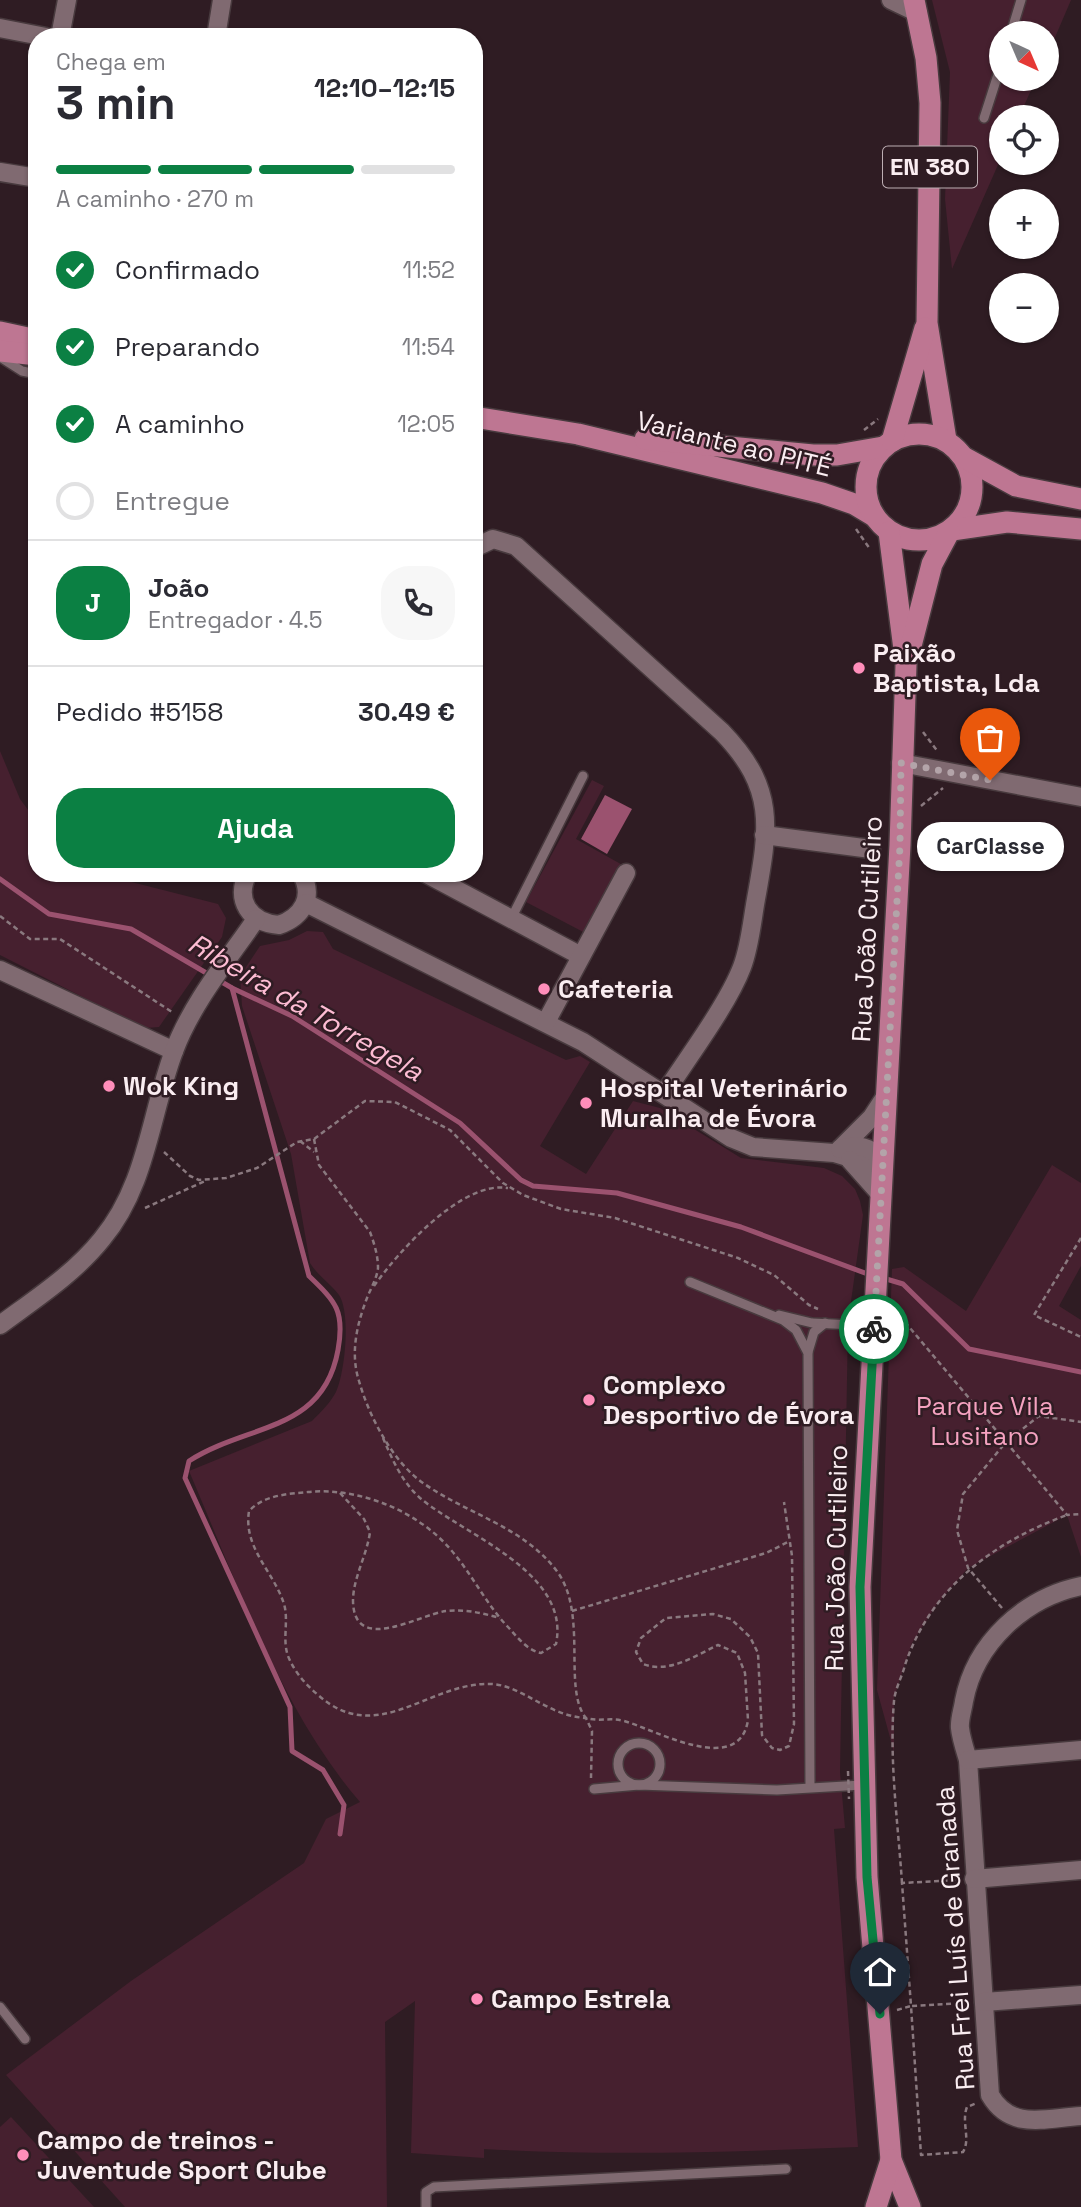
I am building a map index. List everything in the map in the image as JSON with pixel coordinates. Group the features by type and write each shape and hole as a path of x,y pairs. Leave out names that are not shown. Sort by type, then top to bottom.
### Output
{"main road":[{"name":"EN 380","path":"916,6 930,103 927,323 946,440"},
{"name":"EN 380","path":"887,444 927,323"},
{"path":"1,337 28,339"},
{"path":"1,337 28,350"},
{"name":"Variante ao PITÉ","path":"483,418 578,434 813,455 887,444"},
{"path":"1081,499 1016,486 965,458 946,440 919,433 887,444 874,458 867,480 868,502 874,516 890,532 919,541 951,531 1007,522 1081,529"},
{"name":"Variante ao PITÉ","path":"578,434 821,493 854,504 874,516"},
{"path":"951,531 971,504 972,480 965,458"},
{"name":"Rua João Cutileiro","path":"906,665 932,564 951,531"},
{"name":"Rua João Cutileiro","path":"876,2207 891,2160 890,2009 853,1785 860,1587 881,1322 875,1287 900,845 906,665 890,532"},
{"name":"Rua João Cutileiro","path":"891,2160 910,2207"}],"street":[{"path":"62,28 67,0"},
{"path":"217,28 222,0"},
{"path":"891,0 916,6"},
{"path":"1,32 28,35"},
{"path":"0,172 28,177"},
{"path":"483,544 493,539 516,546 722,732 751,766 759,784 766,815 762,867 742,967 664,1094"},
{"path":"901,763 1081,797"},
{"path":"764,835 871,849"},
{"path":"546,1022 626,873"},
{"path":"244,882 242,897 246,909 256,919 279,925 300,913 306,903 306,882"},
{"path":"442,882 582,956"},
{"path":"306,903 546,1022 731,1138 753,1147 841,1154 856,1145 872,1149 883,1160"},
{"path":"0,1325 79,1264 103,1239 123,1208 137,1180 174,1051 187,1021 256,919"},
{"path":"0,970 174,1051"},
{"path":"841,1154 887,1094"},
{"path":"841,1154 881,1196"},
{"name":"Rua Frei Luís de Granada","path":"1081,1586 1037,1601 1011,1619 977,1662 966,1693 960,1727 968,1759 990,2095 1000,2110 1015,2120 1081,2116"},
{"path":"968,1759 1081,1751"},
{"path":"974,1879 1081,1870"},
{"path":"984,2002 1081,1995"}],"lane":[{"path":"1015,21 1021,0"},
{"path":"984,118 993,91"},
{"path":"0,357 28,372"},
{"path":"512,919 583,776"},
{"path":"690,1282 769,1313 796,1330 808,1353"},
{"path":"769,1313 825,1323 881,1322"},
{"path":"810,1787 808,1353 814,1332 825,1323"},
{"path":"636,1742 650,1745 661,1762 653,1780 639,1785 626,1781 619,1769 620,1755 636,1742"},
{"path":"594,1789 639,1785 750,1790 853,1785"},
{"path":"1,2011 25,2039"},
{"path":"426,2207 426,2192 434,2187 786,2169"}],"path":[{"path":"0,916 30,939 60,939 187,1021"},
{"path":"145,1208 208,1180 226,1178 257,1168 299,1142 314,1139 355,1106 375,1100 395,1102 450,1130 512,1189 551,1206 615,1218 738,1258 774,1275 809,1305 834,1313 839,1323"},
{"path":"314,1139 315,1153 327,1177 370,1232 378,1270 360,1318 354,1361 359,1381 380,1432 401,1475 419,1497 519,1565 540,1585 553,1609 557,1626 556,1644 547,1652 535,1651 500,1618 452,1550 425,1527 398,1510 323,1491 269,1498 258,1502 249,1511 250,1536 286,1608 287,1654 313,1691 342,1712 368,1717 412,1706 469,1686 494,1684 563,1715 595,1721 615,1718 700,1748 726,1747 735,1742 747,1728 748,1720 745,1673 737,1653 718,1646 673,1665 659,1667 643,1664 636,1652 640,1638 666,1618 722,1615 742,1628 758,1653 762,1735 765,1742 780,1750 789,1746 794,1724 789,1542 784,1502"},
{"path":"299,1142 315,1153"},
{"path":"163,1152 190,1176 208,1180"},
{"path":"370,1293 384,1271 446,1211 488,1190 512,1189"},
{"path":"1081,1238 1034,1315 1081,1337"},
{"path":"881,1322 889,1305 1067,1515"},
{"path":"1011,1619 968,1568 957,1530 963,1494 1006,1442 1040,1416 1081,1422"},
{"path":"380,1432 422,1482 515,1533 547,1560 565,1584 572,1611 578,1704 592,1731 591,1779 594,1789"},
{"path":"339,1493 364,1519 370,1532 353,1591 358,1623 366,1628 385,1629 445,1611 500,1618"},
{"path":"990,2095 967,2108 963,2116 967,2146 963,2152 921,2155 894,1752 894,1699 912,1643 937,1604 968,1568 1034,1527 1067,1515 1081,1514"},
{"path":"572,1611 766,1553 789,1542"},
{"path":"902,1883 974,1879"},
{"path":"890,2009 984,2002"}],"green space":[{"path":"932,0 1071,0 1059,28 1059,21 989,21 989,91 1031,91 1024,105 989,105 989,175 993,175 952,269 945,199 950,72"},
{"path":"0,751 20,799 28,810 28,882 131,882 218,904 226,918 222,937 159,1027 146,1028 126,1019 0,955"},
{"path":"592,780 604,786 576,839 626,867 589,935 526,902"},
{"path":"307,931 323,932 333,949 566,1060 580,1056 590,1062 540,1146 586,1174 633,1101 660,1108 741,1158 824,1168 842,1176 855,1189 863,1215 848,1323 840,1772 845,1828 834,1829 858,2147 624,2153 484,2149 484,2158 411,2153 415,2001 385,2022 387,2207 125,2207 6,2075 131,1981 304,1863 326,1819 360,1802 307,1728 284,1686 243,1600 189,1471 312,1421 334,1396 342,1371 346,1329 343,1304 339,1295 310,1263 291,1154 242,1006 240,976 260,946 289,940"},
{"name":"Parque Vila Lusitano","path":"1052,1165 1081,1183 1081,1266 1059,1306 1081,1320 1081,1557 1067,1515 968,1568 937,1604 912,1643 894,1698 894,1752 877,1690 892,1269 904,1267 966,1311"},
{"name":"Campo de treinos - Juventude Sport Clube","path":"11,2117 94,2207 0,2207 0,2127"}],"shaded area":[{"path":"605,795 632,809 607,854 581,839"}],"waterway":[{"name":"Ribeira da Torregela","path":"0,879 49,914 131,929 232,988 292,1016 460,1123 521,1180 533,1186 617,1193 741,1227 873,1276"},
{"path":"232,988 309,1276 336,1308 340,1337 330,1377 317,1397 300,1412 189,1461 185,1478 290,1707 292,1751 323,1770 344,1805 340,1834"},
{"name":"Ribeira da Torregela","path":"883,1278 903,1284 969,1349 1081,1372"}],"way so far":[{"path":"874,1329 900,845 901,763 990,780"}],"place":[{"name":"Paixão Baptista, Lda","path":"859,668"},
{"name":"CarClasse","path":"990,780"},
{"name":"Cafeteria","path":"544,989"},
{"name":"Wok King","path":"109,1086"},
{"name":"Hospital Veterinário Muralha de Évora","path":"586,1103"},
{"name":"Complexo Desportivo de Évora","path":"589,1400"},
{"name":"Campo Estrela","path":"477,1999"},
{"name":"Campo de treinos - Juventude Sport Clube","path":"23,2155"}],"route":[{"path":"874,1329 860,1587 862,1785 867,1877 880,2014"}]}
